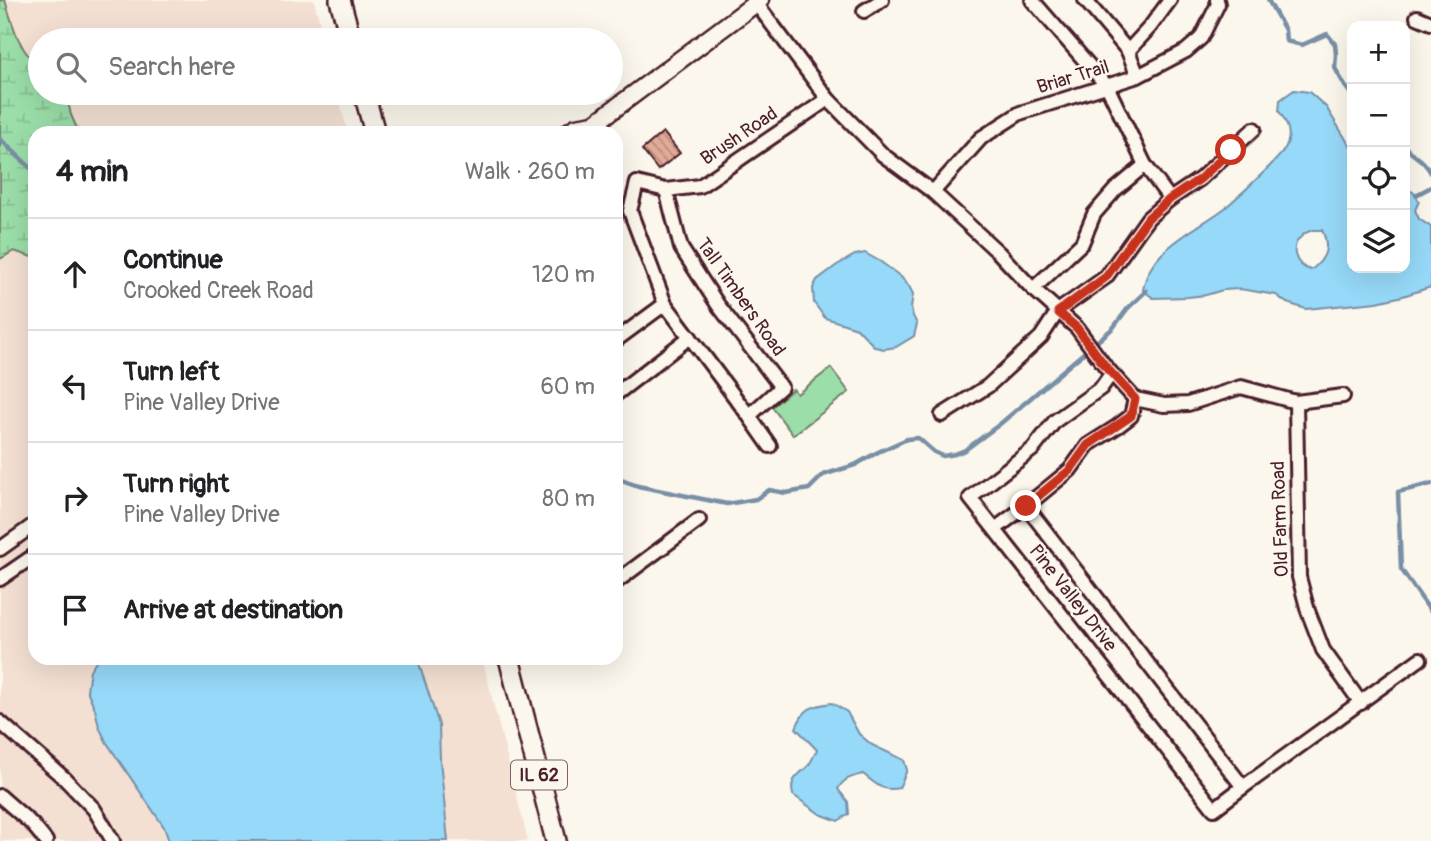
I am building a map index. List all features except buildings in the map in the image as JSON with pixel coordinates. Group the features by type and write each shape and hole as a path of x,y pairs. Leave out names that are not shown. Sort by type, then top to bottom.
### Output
{"main road":[{"path":"340,0 348,28"},
{"path":"367,105 373,126"},
{"name":"IL 62","path":"511,665 556,841"}],"street":[{"path":"864,11 881,0"},
{"path":"1031,0 1107,86 1145,165 1170,199"},
{"path":"1085,0 1128,51 1138,76"},
{"name":"Briar Trail","path":"1128,51 1170,0"},
{"name":"Briar Trail","path":"933,192 981,138 1020,113 1138,76 1186,51 1201,38 1218,4 1217,0"},
{"path":"623,104 758,1 828,99 883,155 933,192 1077,328 1108,370 1135,399 1164,405 1188,404 1241,387 1296,402 1343,396"},
{"path":"1417,17 1431,23"},
{"name":"Brush Road","path":"666,190 700,186 828,99"},
{"path":"595,126 622,105"},
{"path":"942,415 988,386 1041,337 1058,312 1106,277 1148,218 1200,179 1254,130"},
{"path":"1033,289 1082,243 1094,214 1115,190 1145,165"},
{"path":"666,190 637,183 630,211 665,304 770,446"},
{"name":"Tall Timbers Road","path":"666,190 681,248 718,305 781,387 749,416"},
{"path":"623,335 665,304"},
{"path":"623,389 690,337"},
{"name":"Pine Valley Drive","path":"1108,370 1101,388 1055,421 1033,449 970,499 1214,809 1420,659"},
{"path":"995,529 1070,470 1088,445 1131,416 1135,399"},
{"name":"Old Farm Road","path":"1296,402 1299,577 1323,650 1361,703"},
{"name":"Pine Valley Drive","path":"1026,506 1243,787"},
{"path":"623,577 699,520"},
{"path":"0,549 28,529"},
{"path":"0,579 28,560"},
{"path":"0,722 64,778 93,809 113,841"},
{"path":"0,796 32,824 46,841"}],"shaded area":[{"path":"0,0 314,0 321,28 28,28 28,105 340,105 346,126 28,126 28,665 484,665 528,841 0,841"}],"green space":[{"path":"0,0 5,0 14,27 28,54 28,105 69,105 76,126 28,126 28,256 14,251 0,259"},
{"path":"831,368 849,392 793,435 772,407 793,389 797,394"}],"water":[{"path":"1294,90 1309,92 1326,107 1347,141 1347,273 1410,273 1410,190 1419,201 1415,210 1419,219 1431,227 1431,287 1377,302 1306,309 1287,303 1276,295 1240,289 1188,297 1153,298 1143,290 1154,263 1164,252 1225,208 1282,153 1289,133 1279,111 1280,100","holes":["1322,230 1326,242 1323,257 1311,270 1297,260 1296,245 1305,234"]},
{"path":"865,253 901,277 913,294 911,308 917,324 914,336 896,347 875,347 857,328 825,318 814,303 813,288 817,280 837,265 855,255"},
{"path":"93,665 420,665 439,725 448,841 169,841 164,827 99,727 87,690"},
{"path":"832,703 847,712 859,734 872,745 904,760 907,770 899,788 893,789 876,784 863,774 846,780 838,789 848,802 849,814 838,821 820,814 793,795 792,790 795,778 808,766 817,750 796,728 799,721 809,709"}],"waterway":[{"path":"1268,0 1285,30 1286,41 1302,45 1327,34 1335,44 1335,68 1347,89"},
{"path":"0,139 28,165"},
{"path":"1410,151 1431,173"},
{"path":"1416,195 1431,187"},
{"path":"623,481 727,504 756,499 769,490 786,493 809,489 823,475 855,465 907,439 918,438 943,456 955,454 965,450 1000,424 1113,328 1128,308 1146,291"},
{"path":"1431,484 1398,492 1401,569 1431,612"}],"route":[{"path":"1026,506 1070,470 1088,445 1131,416 1135,399 1105,366 1077,328 1058,312 1106,277 1148,218 1200,179 1231,150"}]}
